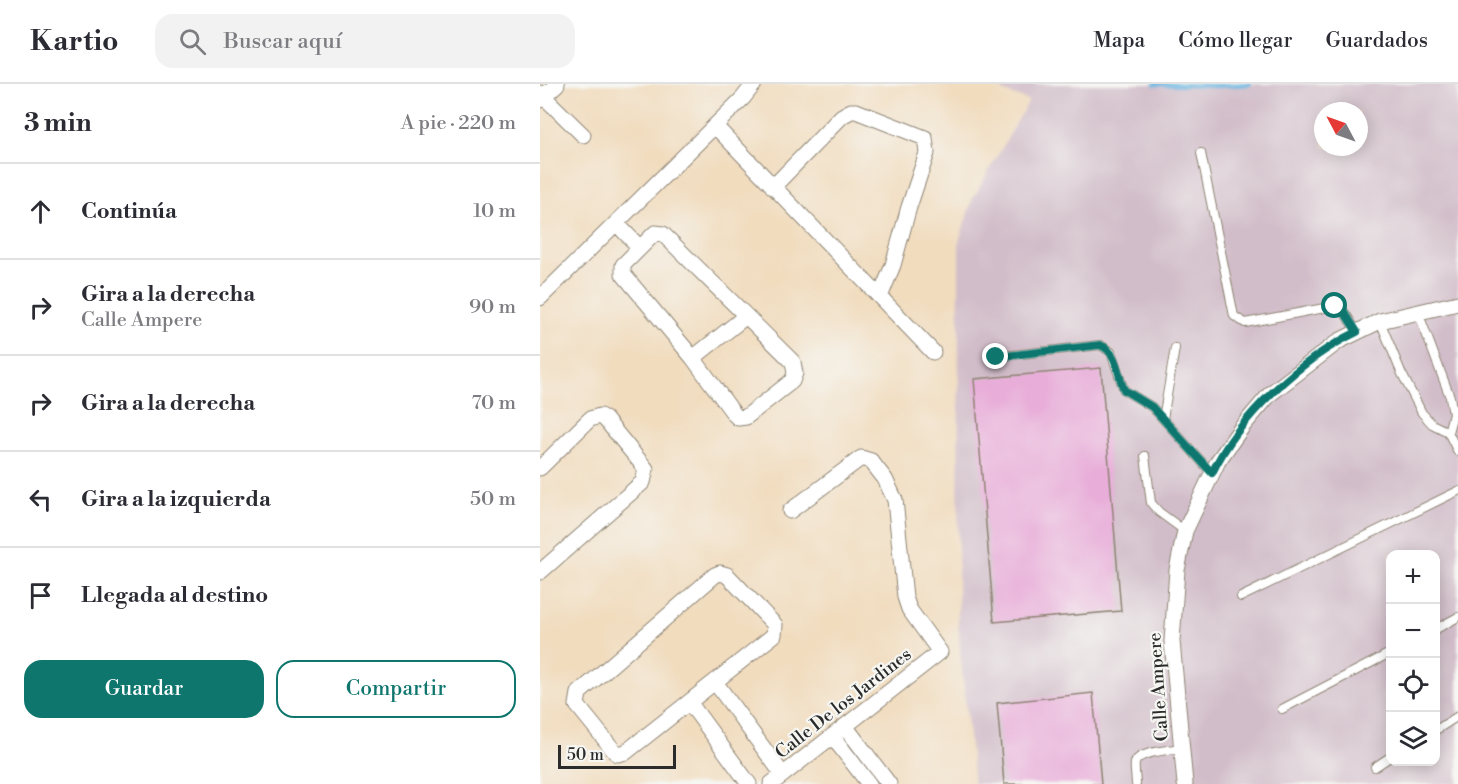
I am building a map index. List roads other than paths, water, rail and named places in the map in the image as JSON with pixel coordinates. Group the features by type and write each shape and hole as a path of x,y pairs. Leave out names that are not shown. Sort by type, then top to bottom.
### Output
{"street":[{"path":"557,84 541,96 583,135"},
{"path":"540,298 743,98 754,84"},
{"path":"773,187 842,116 851,111 925,138 927,153 893,265 880,297"},
{"path":"715,126 933,351"},
{"path":"616,223 640,248"},
{"path":"656,234 663,234 793,362 795,374 792,381 746,417 738,417 693,358 623,274 623,265 640,248 656,234"},
{"name":"Calle Ampere","path":"1185,784 1172,641 1177,570 1185,531 1218,460 1270,394 1339,341 1380,321 1458,303"},
{"path":"693,358 746,316"},
{"path":"540,468 590,419 600,416 605,419 646,469 643,482 540,572"},
{"name":"Calle De los Jardines","path":"777,779 940,652 909,609 905,597 895,500 885,479 871,461 861,458 790,511"},
{"path":"720,573 727,575 775,625 776,630 770,639 715,682 626,752 618,754 576,705 579,693 720,573"},
{"path":"715,682 777,779"},
{"path":"689,702 749,784"},
{"path":"845,726 889,784"},
{"path":"832,736 869,784"}],"lane":[{"path":"1201,153 1234,316 1245,323 1335,306 1343,310 1357,332"},
{"path":"1418,312 1450,397 1453,414 1448,432"},
{"path":"1380,321 1401,372 1422,412 1432,424 1448,432 1456,441 1458,452"},
{"path":"996,357 1100,345 1111,352 1124,390 1144,401 1212,473"},
{"path":"1163,419 1175,348"},
{"path":"1145,456 1151,503 1159,512 1185,531"},
{"path":"1241,597 1458,491"},
{"path":"1440,627 1458,617"},
{"path":"1282,709 1386,655"},
{"path":"1440,727 1458,716"},
{"path":"1136,784 1135,764 1138,758 1147,754 1182,748"},
{"path":"1375,767 1386,760"}],"waterway":[{"path":"1155,84 1216,86 1249,84"}]}
